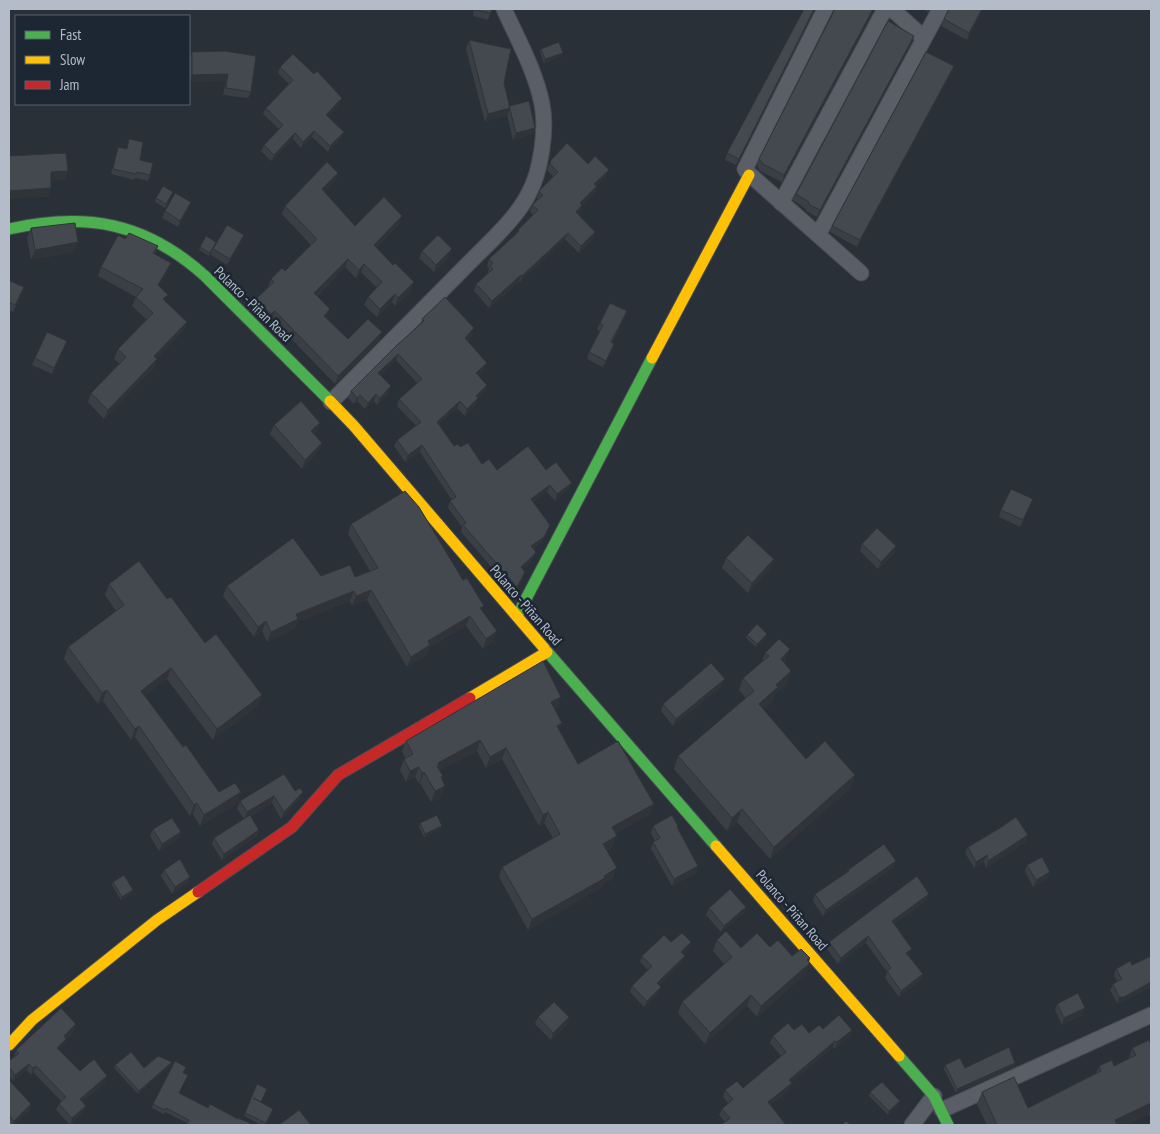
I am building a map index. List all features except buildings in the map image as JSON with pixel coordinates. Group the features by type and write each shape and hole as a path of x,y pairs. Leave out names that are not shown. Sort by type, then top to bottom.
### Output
{"main road":[{"path":"517,616 750,175"},
{"name":"Polanco - Piñan Road","path":"9,229 29,224 90,220 122,227 148,237 177,254 203,276 354,426 547,652 934,1096 948,1125"},
{"path":"9,1045 32,1020 157,920 292,827 338,776 547,652"}],"street":[{"path":"331,402 499,232 529,194 535,179 544,132 542,104 528,60 504,9"},
{"path":"825,9 745,169 861,273"},
{"path":"781,203 885,9"},
{"path":"892,9 924,38"},
{"path":"818,235 940,9"},
{"path":"942,1110 1151,1015"},
{"path":"912,1125 934,1096"}],"traffic: fast":[{"path":"9,229 37,224 89,222 137,233 160,243 183,258 205,276 330,401"},
{"path":"517,616 652,358"},
{"path":"544,648 716,846"},
{"path":"899,1056 934,1096 948,1125"}],"traffic: slow":[{"path":"652,358 749,175"},
{"path":"330,401 354,426 544,648"},
{"path":"470,698 547,652"},
{"path":"716,846 899,1056"},
{"path":"9,1045 32,1020 157,920 198,892"}],"traffic: jam":[{"path":"198,892 292,827 338,775 470,698"}]}
